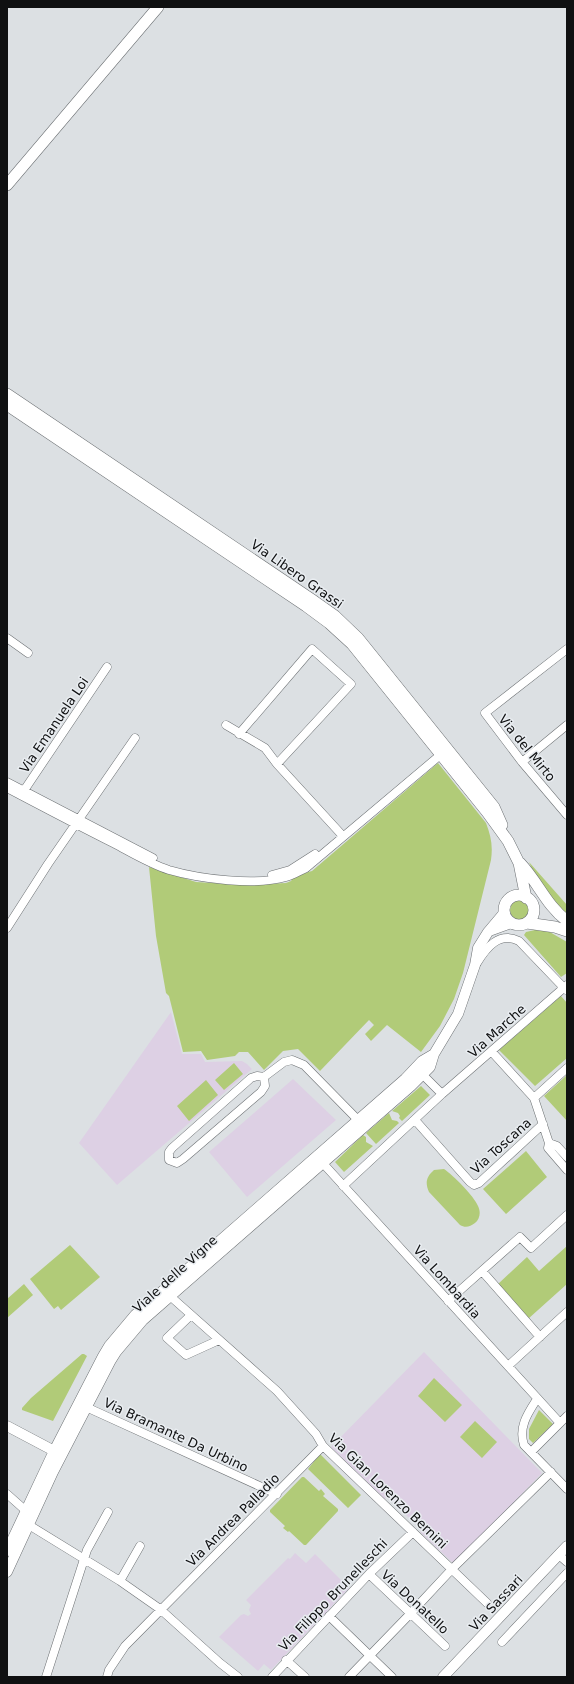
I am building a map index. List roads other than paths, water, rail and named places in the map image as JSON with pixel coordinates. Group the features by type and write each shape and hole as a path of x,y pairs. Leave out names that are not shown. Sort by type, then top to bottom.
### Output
{"main road":[{"path":"7,185 158,7"},
{"name":"Via Libero Grassi","path":"7,394 335,616 358,638 442,750"},
{"name":"Via Libero Grassi","path":"7,405 273,583 329,623 352,644 442,750 494,807 519,863"},
{"path":"519,863 524,881 521,897"},
{"path":"519,863 531,875 552,908 567,921"},
{"path":"527,923 532,917 534,911 532,903 521,897 510,898 506,903 504,913 510,923 521,925 527,923 555,927 567,931"},
{"path":"534,911 555,927"}],"street":[{"path":"7,638 28,653"},
{"name":"Via del Mirto","path":"567,649 485,713 522,762 567,815"},
{"path":"239,734 312,650 351,684 277,764"},
{"name":"Via Emanuela Loi","path":"23,793 107,667"},
{"path":"226,725 265,748 277,764 341,834"},
{"path":"522,762 567,725"},
{"path":"7,928 48,864 134,738"},
{"path":"7,782 23,793 148,861 169,870 204,874 271,875 290,870 319,854 442,750"},
{"path":"7,788 23,793"},
{"path":"319,854 341,834 365,816"},
{"name":"Viale delle Vigne","path":"7,1551 29,1512 108,1346 135,1315 411,1086 419,1071 422,1060 434,1054 458,1014 475,965 478,948 488,932 504,913"},
{"path":"488,932 510,923"},
{"path":"475,965 484,951 493,942 503,938 513,938 519,941 566,988"},
{"name":"Via Marche","path":"343,1186 442,1094 566,988"},
{"path":"492,1052 534,1098 549,1143 548,1148 567,1170"},
{"path":"264,1077 265,1086 261,1092 183,1159 177,1163 169,1160 169,1152 172,1148 251,1078 257,1076 264,1077 284,1062 292,1060 304,1065 358,1120"},
{"path":"534,1098 567,1068"},
{"path":"419,1071 442,1094"},
{"name":"Viale delle Vigne","path":"58,1453 86,1407 116,1352 143,1320 320,1160 358,1120 405,1079 419,1071"},
{"name":"Via Toscana","path":"415,1120 474,1185 479,1183 542,1124"},
{"path":"549,1143 557,1146 567,1157"},
{"name":"Via Lombardia","path":"320,1160 560,1423"},
{"path":"448,1301 520,1237 531,1248 567,1215"},
{"path":"482,1271 540,1337"},
{"name":"Via Gian Lorenzo Bernini","path":"170,1296 278,1391 316,1434 323,1446 487,1603"},
{"path":"508,1366 567,1312"},
{"path":"191,1315 167,1338 186,1355 219,1340"},
{"path":"537,1398 527,1416 522,1430 524,1445 567,1489"},
{"name":"Via Bramante Da Urbino","path":"86,1407 277,1494"},
{"path":"531,1452 567,1416"},
{"path":"7,1426 58,1453"},
{"name":"Via Andrea Palladio","path":"107,1677 109,1670 126,1646 160,1609 277,1494 323,1446"},
{"path":"349,1677 452,1568 551,1472"},
{"path":"7,1494 29,1512"},
{"path":"46,1677 87,1550 108,1512"},
{"path":"24,1522 120,1581 160,1609 220,1664 238,1677"},
{"name":"Viale delle Vigne","path":"7,1572 24,1522"},
{"name":"Via Filippo Brunelleschi","path":"272,1677 286,1660 368,1574 413,1532"},
{"path":"120,1581 140,1546"},
{"name":"Via Sassari","path":"443,1677 567,1546"},
{"path":"559,1555 567,1562"},
{"path":"502,1642 567,1573"},
{"name":"Via Donatello","path":"368,1574 445,1646"},
{"path":"329,1616 392,1677"},
{"path":"286,1660 305,1677"}]}
